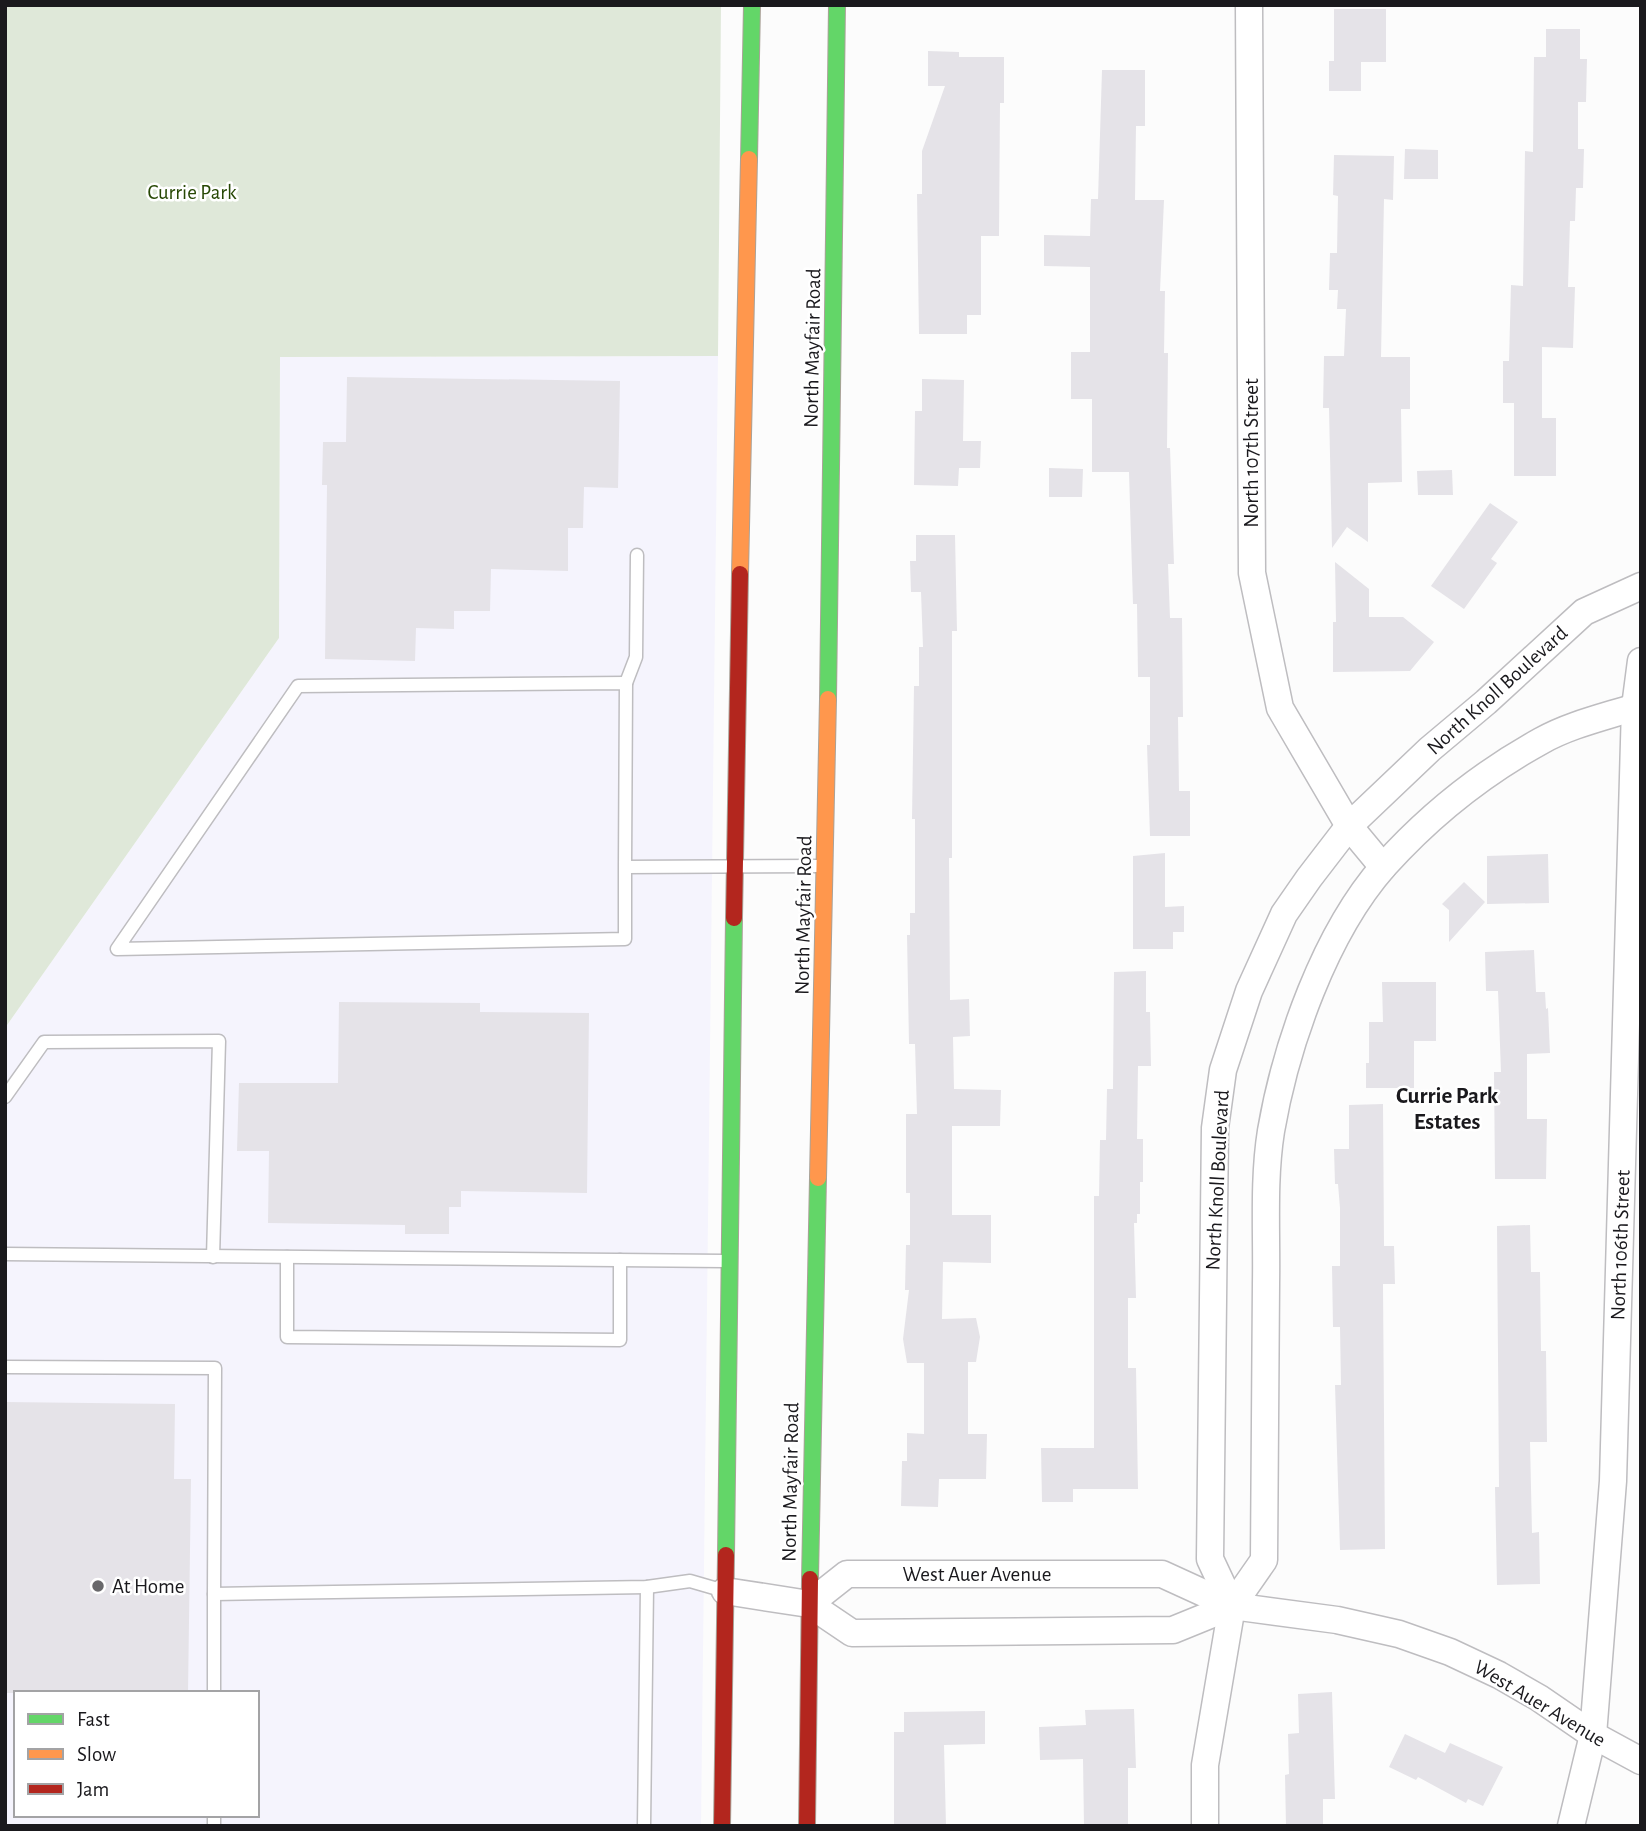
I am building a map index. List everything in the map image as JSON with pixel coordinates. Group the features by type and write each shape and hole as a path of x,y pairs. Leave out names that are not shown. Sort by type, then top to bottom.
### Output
{"main road":[{"path":"722,1826 735,867 752,5"},
{"name":"North Mayfair Road","path":"807,1826 809,1604 825,866 837,5"}],"street":[{"name":"North 107th Street","path":"1249,5 1252,572 1280,708 1349,827 1383,867"},
{"name":"North Knoll Boulevard","path":"1232,1606 1210,1559 1213,1194 1215,1128 1223,1070 1249,992 1284,914 1349,827 1430,749 1486,702 1584,612 1641,586"},
{"name":"North 106th Street","path":"1571,1826 1593,1735 1613,1482 1635,707 1641,661"},
{"path":"1205,1826 1205,1765 1232,1606 1264,1560 1267,1198 1271,1134 1283,1075 1304,1012 1332,946 1356,904 1383,867 1430,820 1459,796 1542,740 1635,707"},
{"name":"West Auer Avenue","path":"809,1604 847,1574 1162,1574 1232,1606 1337,1620 1399,1634 1450,1652 1499,1675 1539,1698 1593,1735 1641,1761"},
{"name":"West Auer Avenue","path":"724,1591 809,1604 852,1633 1172,1630 1232,1606"}],"lane":[{"path":"626,683 298,687 117,949 625,939 626,683 636,657 637,555"},
{"path":"625,867 825,866"},
{"path":"5,1097 44,1042 219,1041 213,1257"},
{"path":"5,1254 729,1261"},
{"path":"287,1257 287,1337 579,1340 620,1340 620,1260"},
{"path":"5,1367 215,1367 214,1691"},
{"path":"214,1594 647,1587 690,1581 724,1591"},
{"path":"644,1826 647,1587"}],"shaded area":[{"path":"718,356 701,1826 5,1826 5,1028 279,638 280,357"}],"green space":[{"name":"Currie Park","path":"5,5 721,5 718,356 280,357 279,638 5,1028"}],"building":[{"path":"1334,9 1386,9 1386,62 1361,62 1361,91 1329,91 1329,61 1334,61"},
{"path":"1546,29 1580,29 1580,59 1587,59 1586,102 1578,102 1578,149 1584,149 1583,188 1576,188 1575,221 1570,221 1568,287 1575,287 1573,348 1542,347 1542,418 1556,418 1556,476 1514,476 1514,403 1503,403 1503,361 1509,361 1511,285 1523,286 1525,151 1533,152 1534,57 1546,57"},
{"path":"928,51 959,52 959,57 1004,57 1004,103 1000,103 999,236 981,236 981,315 967,315 967,334 919,334 917,194 922,194 922,151 945,86 928,86"},
{"path":"1102,70 1145,70 1145,126 1136,126 1135,200 1164,200 1160,291 1165,291 1164,353 1168,353 1167,448 1170,448 1174,564 1168,564 1170,618 1182,618 1183,717 1178,717 1179,791 1190,791 1190,836 1150,836 1147,745 1150,745 1150,677 1138,677 1137,604 1133,604 1129,472 1092,472 1092,399 1071,399 1071,352 1090,352 1090,267 1044,266 1044,235 1090,236 1091,199 1098,199"},
{"path":"1405,149 1438,150 1438,179 1404,179"},
{"path":"1334,155 1394,156 1393,200 1384,199 1381,357 1410,357 1410,409 1401,409 1402,482 1368,483 1368,542 1347,527 1332,548 1329,408 1323,408 1324,356 1344,356 1346,309 1337,309 1338,290 1329,290 1330,253 1337,253 1338,196 1333,195"},
{"path":"347,377 620,381 618,488 584,487 583,528 568,528 568,571 491,569 490,611 454,611 454,629 416,628 415,661 325,659 327,485 322,485 323,442 346,442"},
{"path":"922,379 964,380 963,441 981,441 980,468 959,468 958,486 914,485 915,411 922,411"},
{"path":"1049,468 1083,469 1082,497 1049,497"},
{"path":"1452,470 1453,495 1418,495 1417,471"},
{"path":"1490,503 1518,522 1491,559 1497,563 1464,609 1431,586"},
{"path":"916,535 955,535 957,631 952,631 950,1000 969,999 970,1036 953,1037 954,1089 1001,1090 1000,1126 952,1126 952,1215 991,1215 991,1263 943,1262 942,1319 976,1318 980,1337 976,1362 968,1362 968,1434 987,1434 986,1479 939,1479 938,1507 901,1506 902,1461 907,1461 907,1433 924,1434 924,1363 907,1363 903,1339 909,1290 905,1290 906,1245 910,1245 910,1193 906,1193 906,1114 917,1114 915,1044 909,1044 907,935 910,935 910,913 915,913 915,819 912,819 914,686 919,686 919,647 923,647 921,592 911,592 910,561 916,561"},
{"path":"1335,562 1369,589 1369,617 1403,617 1434,642 1410,671 1333,672"},
{"path":"1165,853 1165,907 1184,906 1184,932 1173,932 1173,949 1133,949 1133,856"},
{"path":"1548,854 1549,903 1487,904 1487,856"},
{"path":"1464,882 1485,902 1449,942 1449,910 1442,904"},
{"path":"1534,950 1536,992 1545,992 1546,1009 1548,1008 1550,1053 1527,1054 1527,1119 1547,1119 1546,1179 1495,1179 1494,1072 1501,1072 1498,991 1486,991 1485,952"},
{"path":"1146,971 1146,1012 1150,1012 1151,1066 1138,1066 1137,1139 1143,1139 1143,1182 1140,1182 1140,1214 1137,1214 1137,1223 1134,1223 1136,1298 1128,1298 1128,1368 1136,1368 1138,1489 1073,1489 1073,1502 1042,1502 1041,1448 1094,1448 1094,1196 1099,1196 1100,1140 1106,1140 1107,1089 1113,1089 1114,972"},
{"path":"1382,982 1436,982 1436,1041 1414,1041 1414,1088 1366,1088 1369,1022 1383,1022"},
{"path":"339,1002 480,1003 480,1012 589,1013 587,1193 461,1191 461,1207 449,1207 449,1234 405,1234 405,1225 268,1223 269,1151 237,1151 239,1083 338,1083"},
{"path":"1383,1104 1384,1246 1394,1246 1395,1284 1383,1284 1385,1549 1340,1550 1335,1385 1341,1385 1340,1327 1333,1327 1332,1266 1340,1266 1340,1208 1338,1184 1335,1184 1334,1149 1349,1149 1349,1105"},
{"path":"1530,1225 1531,1272 1540,1272 1541,1351 1546,1351 1547,1442 1530,1442 1532,1533 1539,1532 1540,1584 1497,1585 1497,1226"},
{"name":"At Home","path":"5,1402 175,1404 174,1479 191,1479 188,1691 5,1693"},
{"path":"1332,1692 1335,1799 1323,1799 1323,1826 1286,1826 1285,1775 1289,1774 1288,1734 1299,1733 1298,1694"},
{"path":"1134,1709 1136,1768 1128,1768 1128,1826 1084,1826 1083,1759 1040,1760 1039,1727 1086,1725 1085,1710"},
{"path":"985,1711 985,1744 944,1745 946,1826 894,1826 894,1732 904,1732 904,1712"},
{"path":"1405,1734 1445,1753 1450,1743 1503,1767 1483,1806 1468,1799 1466,1803 1418,1777 1416,1780 1389,1767"}],"traffic: fast":[{"path":"749,159 752,5"},
{"path":"828,699 837,5"},
{"path":"726,1555 734,918"},
{"path":"810,1579 818,1178"}],"traffic: slow":[{"path":"740,574 749,159"},
{"path":"818,1178 828,699"}],"traffic: jam":[{"path":"734,918 740,574"},
{"path":"722,1826 726,1555"},
{"path":"807,1826 810,1579"}],"place":[{"name":"At Home","path":"98,1586"}],"district":[{"name":"Currie Park Estates","path":"1447,1108"}]}
